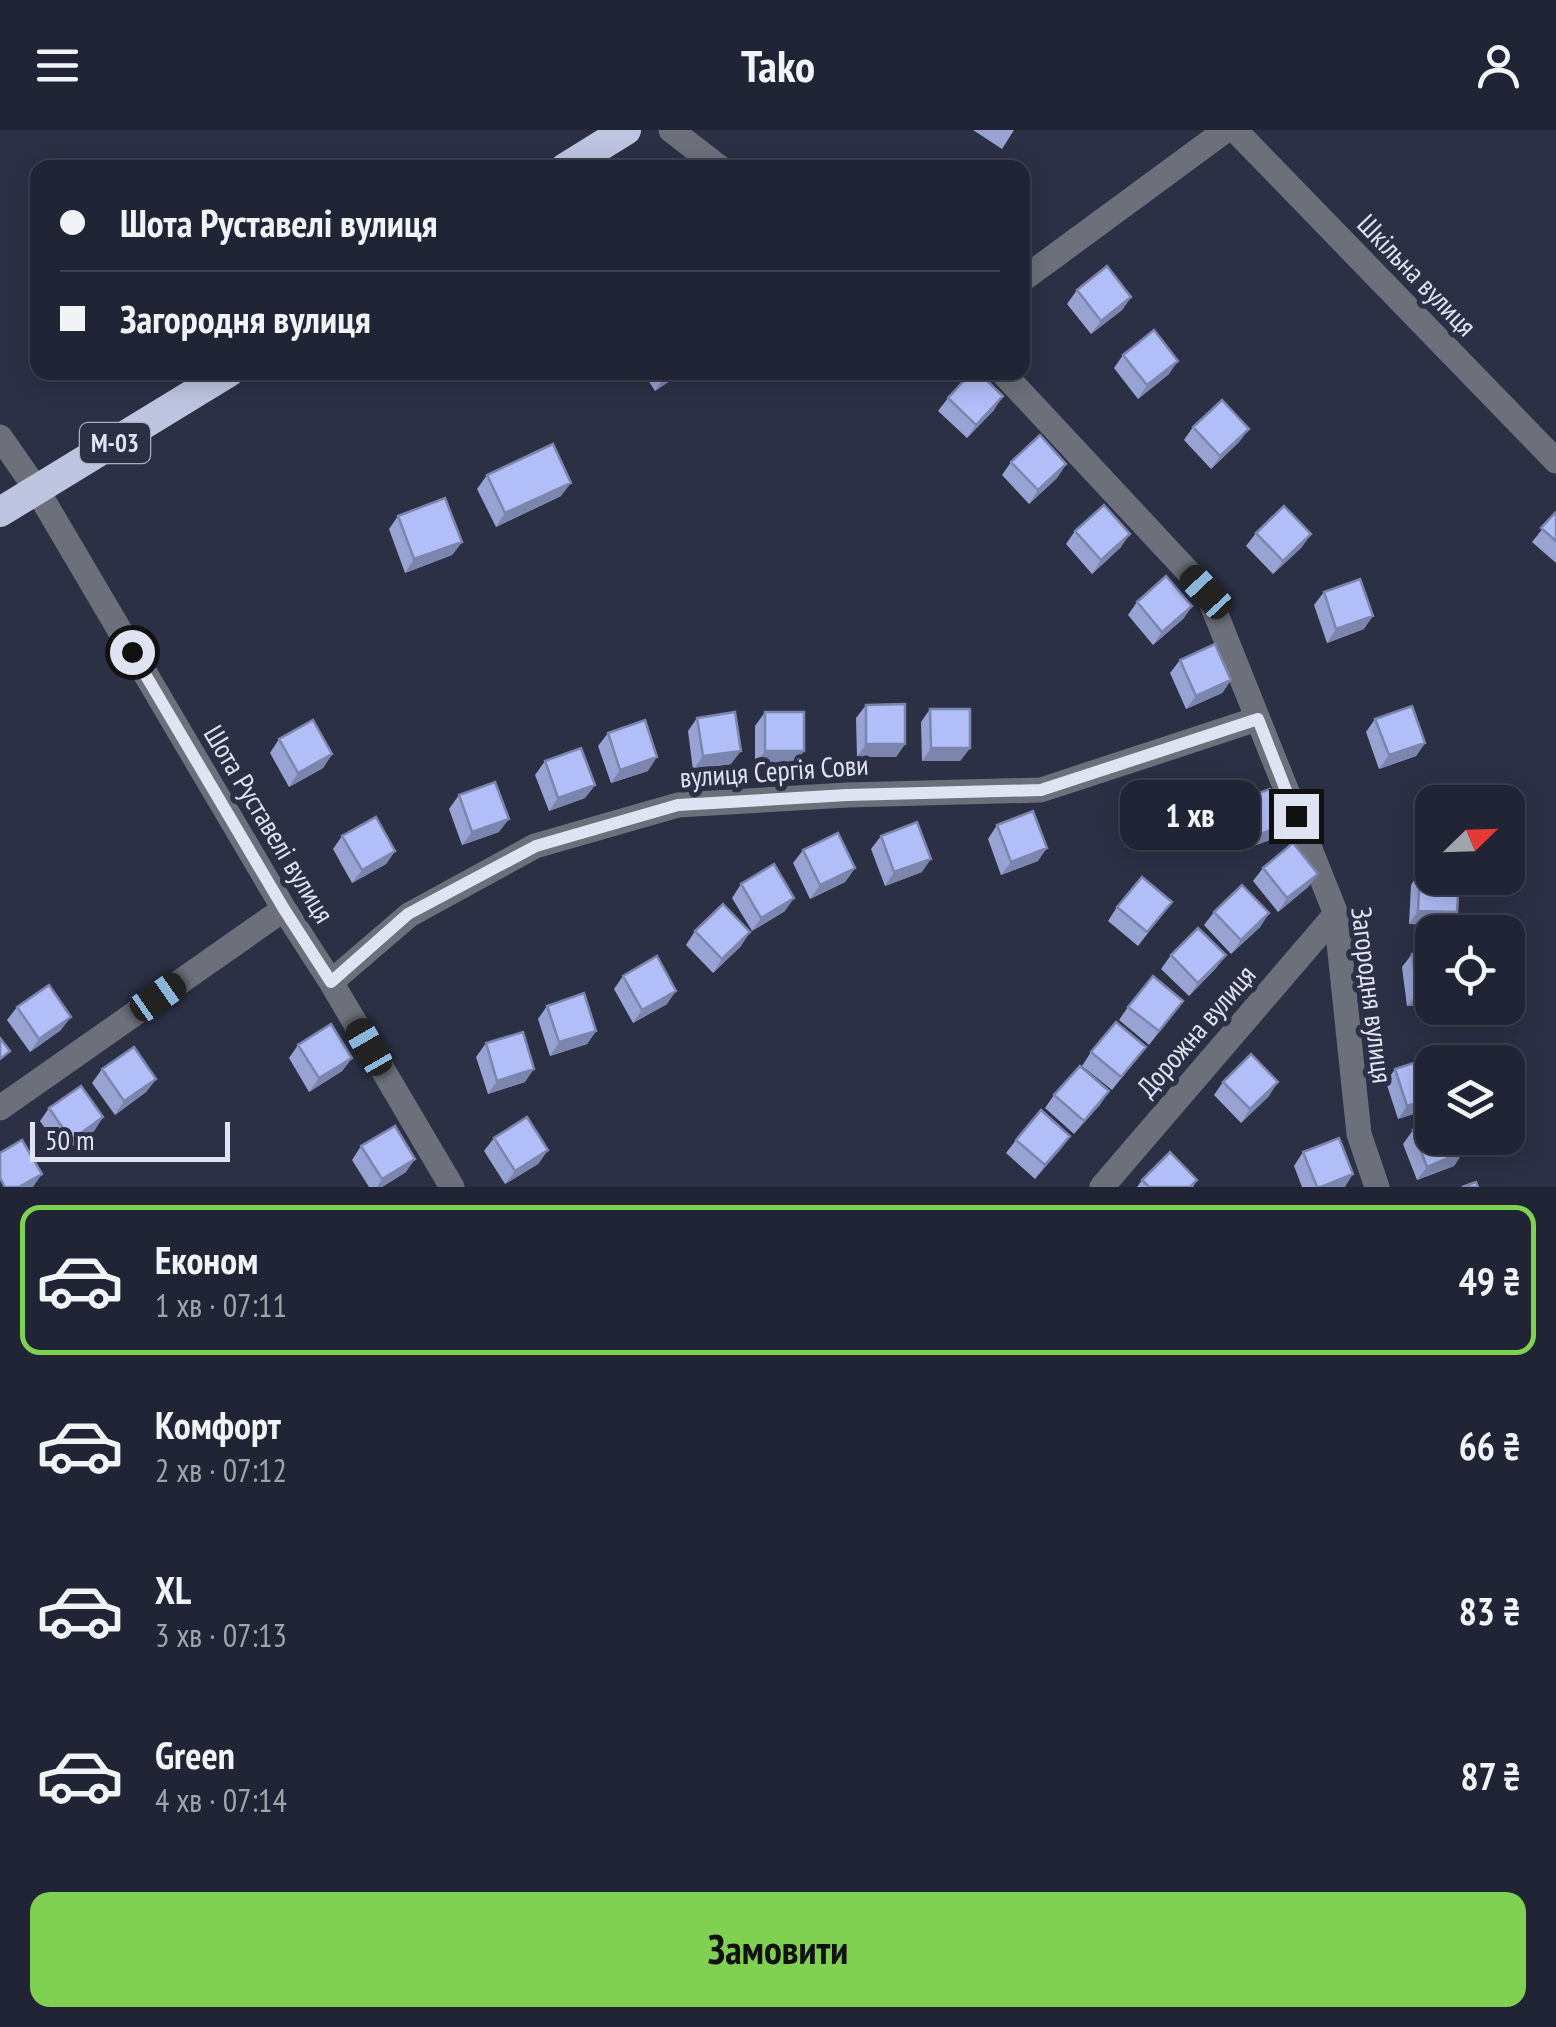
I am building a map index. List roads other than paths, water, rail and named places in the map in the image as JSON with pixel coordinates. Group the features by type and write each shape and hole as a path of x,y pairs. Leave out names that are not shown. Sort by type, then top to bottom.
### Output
{"highway":[{"path":"578,160 626,130"},
{"name":"М-03","path":"0,512 217,380"}],"street":[{"path":"672,130 710,160"},
{"path":"1030,274 1226,130"},
{"name":"Шкільна вулиця","path":"1235,130 1556,461"},
{"name":"Загородня вулиця","path":"1009,380 1206,592 1336,914 1359,1134 1377,1187"},
{"name":"Шота Руставелі вулиця","path":"0,437 37,490 452,1187"},
{"name":"вулиця Сергія Сови","path":"331,982 408,914 536,846 660,810 678,805 847,795 1041,790 1258,719"},
{"path":"0,1108 284,909"},
{"name":"Дорожна вулиця","path":"1102,1187 1336,914"}]}
